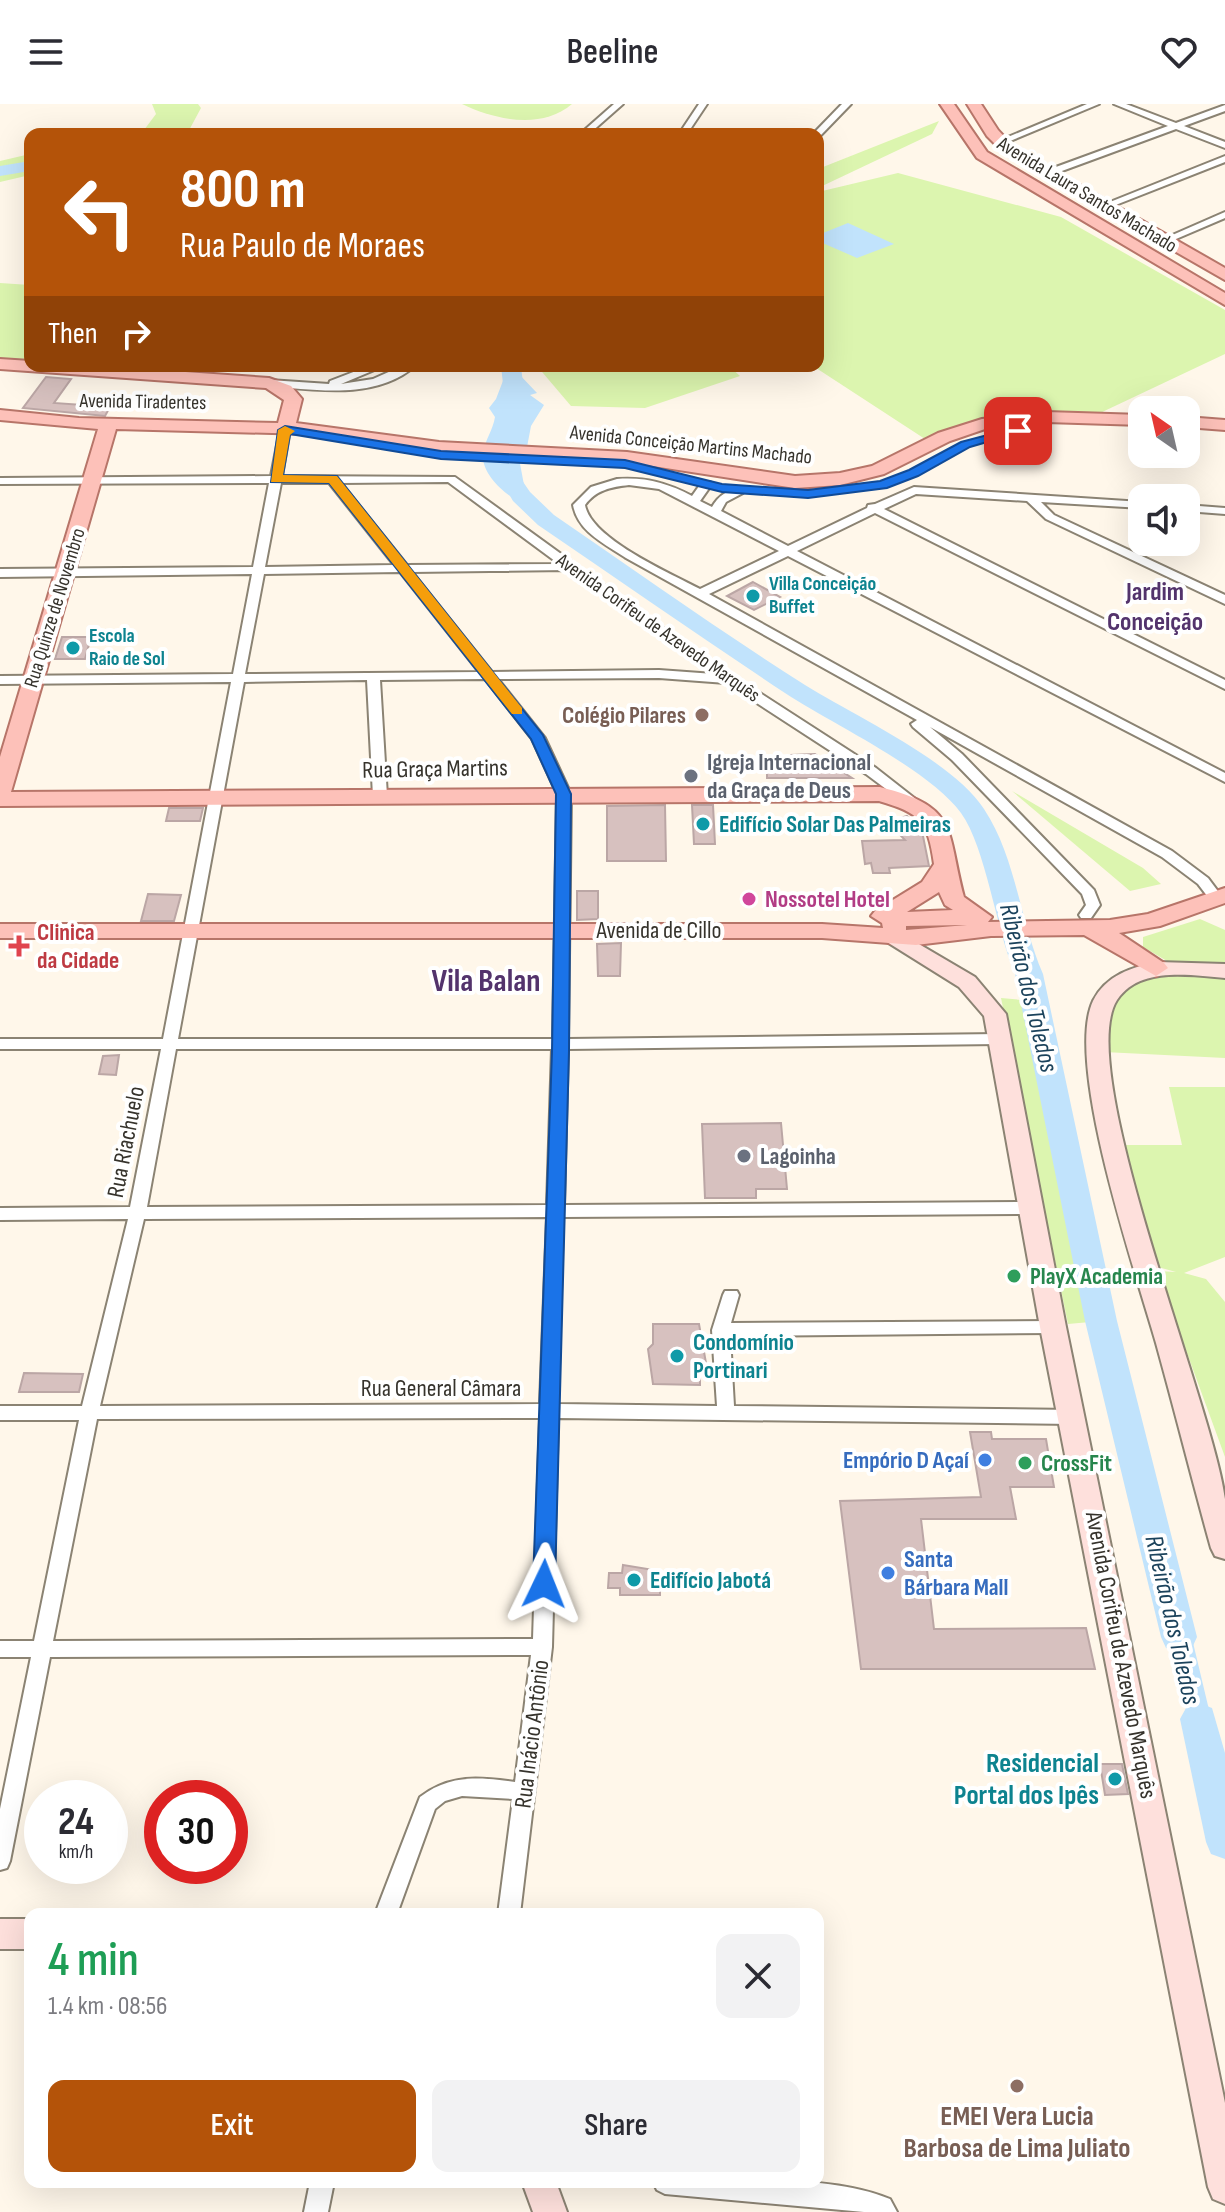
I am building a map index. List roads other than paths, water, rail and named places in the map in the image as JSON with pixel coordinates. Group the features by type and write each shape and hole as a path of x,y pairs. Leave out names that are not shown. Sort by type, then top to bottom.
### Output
{"main road":[{"name":"Avenida Laura Santos Machado","path":"947,104 982,155 1225,300"},
{"name":"Avenida Laura Santos Machado","path":"974,104 996,138 1048,173 1225,275"},
{"path":"0,364 24,366"},
{"path":"113,372 269,383 285,390 293,399 285,430"},
{"name":"Avenida Tiradentes","path":"0,415 285,430 464,453"},
{"name":"Avenida Conceição Martins Machado","path":"464,453 627,457 754,477 806,481 861,475 895,463 960,430 1006,420 1128,420"},
{"name":"Rua Quinze de Novembro","path":"0,796 109,423"},
{"path":"1200,423 1225,425"},
{"name":"Avenida Conceição Martins Machado","path":"545,456 625,464 701,492 808,494 883,485 914,473 965,445 1001,433 1035,430 1128,432"},
{"path":"1200,436 1225,437"},
{"path":"701,492 724,476 754,477"},
{"name":"Rua Graça Martins","path":"0,796 855,792 880,794 917,806"},
{"name":"Avenida Corifeu de Azevedo Marquês","path":"917,806 939,828 953,900 987,921"},
{"path":"822,931 862,924 906,904 931,887 947,861"},
{"name":"Avenida de Cillo","path":"0,931 560,929 822,931 928,937 987,921 1152,921 1223,900"},
{"path":"1086,921 1156,968"},
{"name":"Avenida Corifeu de Azevedo Marquês","path":"895,937 952,971 979,992 995,1014 1053,1327 1074,1417 1225,2187"},
{"path":"1225,971 1156,968 1112,990 1099,1015 1096,1037 1114,1145 1139,1250 1225,1548"},
{"path":"0,1934 24,1934"},
{"path":"541,2188 550,2212"}],"street":[{"path":"591,128 619,104"},
{"path":"687,128 703,104"},
{"path":"823,128 847,104"},
{"path":"996,138 1033,129 1095,104"},
{"path":"1118,104 1225,145"},
{"path":"1048,173 1225,108"},
{"path":"1105,206 1225,159"},
{"path":"1166,240 1225,215"},
{"path":"313,386 345,380 364,372"},
{"path":"269,383 345,390 364,387 399,372"},
{"name":"Rua Riachuelo","path":"0,1861 89,1413 137,1215 285,430"},
{"path":"0,481 332,479"},
{"name":"Avenida Corifeu de Azevedo Marquês","path":"332,479 451,479 695,657 871,771 917,806"},
{"name":"Rua Inácio Antônio","path":"332,479 538,738 564,794 560,1044 542,1647 510,1908"},
{"path":"1223,900 1167,854 699,594 595,532 578,509 583,497 629,481 701,492 716,510 789,550 1225,778"},
{"path":"699,594 906,492 923,490 1128,504"},
{"path":"716,510 722,500 739,491"},
{"path":"1031,498 1050,517 1225,600"},
{"path":"1050,517 1054,508 1065,500"},
{"path":"872,507 1225,685"},
{"path":"1200,509 1225,511"},
{"path":"0,573 568,567"},
{"path":"659,674 695,657"},
{"path":"443,676 468,667 476,659"},
{"path":"0,680 659,674 727,679"},
{"path":"373,676 380,796"},
{"path":"893,702 957,757 1089,893 1093,905 1086,921"},
{"path":"957,757 978,750"},
{"path":"855,792 873,783 871,771"},
{"path":"0,1044 560,1044 1000,1039"},
{"path":"0,1214 1031,1208"},
{"path":"726,1413 721,1330 731,1295"},
{"path":"721,1330 1053,1327"},
{"name":"Rua General Câmara","path":"0,1413 550,1411 1074,1417"},
{"path":"0,1649 542,1647"},
{"path":"388,1908 427,1803 437,1793 468,1786 526,1792"},
{"path":"316,2212 321,2188"},
{"path":"731,2188 863,2200 882,2207 885,2212"}],"water":[{"path":"848,223 894,244 857,258 824,244 824,233"},
{"path":"506,373 518,373 537,393 530,395 544,405 531,426 527,447 518,453 524,485 536,501 533,507 500,488 492,480 484,462 484,448 495,417 489,408"},
{"path":"1110,1344 1150,1478 1156,1487 1225,1777 1225,1842 1208,1755 1108,1348"}],"waterway":[{"name":"Ribeirão dos Toledos","path":"0,171 24,167"},
{"name":"Ribeirão dos Toledos","path":"512,372 515,402 512,413"},
{"name":"Ribeirão dos Toledos","path":"510,477 521,496 546,520 795,689 920,765 973,811 994,860 1014,939 1029,974 1101,1321 1179,1637"},
{"name":"Ribeirão dos Toledos","path":"1199,1719 1225,1842"}],"place":[{"name":"Villa Conceição Buffet","path":"753,596"},
{"name":"Escola Raio de Sol","path":"73,648"},
{"name":"Colégio Pilares","path":"702,715"},
{"name":"Igreja Internacional da Graça de Deus","path":"691,776"},
{"name":"Edifício Solar Das Palmeiras","path":"703,824"},
{"name":"Nossotel Hotel","path":"749,899"},
{"name":"Clinica da Cidade","path":"19,946"},
{"name":"Lagoinha","path":"744,1156"},
{"name":"PlayX Academia","path":"1014,1276"},
{"name":"Condomínio Portinari","path":"677,1356"},
{"name":"Empório D Açaí","path":"985,1460"},
{"name":"CrossFit","path":"1025,1463"},
{"name":"Santa Bárbara Mall","path":"888,1573"},
{"name":"Edifício Jabotá","path":"634,1580"},
{"name":"Residencial Portal dos Ipês","path":"1115,1779"},
{"name":"EMEI Vera Lucia Barbosa de Lima Juliato","path":"1017,2086"}],"district":[{"name":"Jardim Conceição","path":"1155,607"},
{"name":"Vila Balan","path":"486,981"}]}
